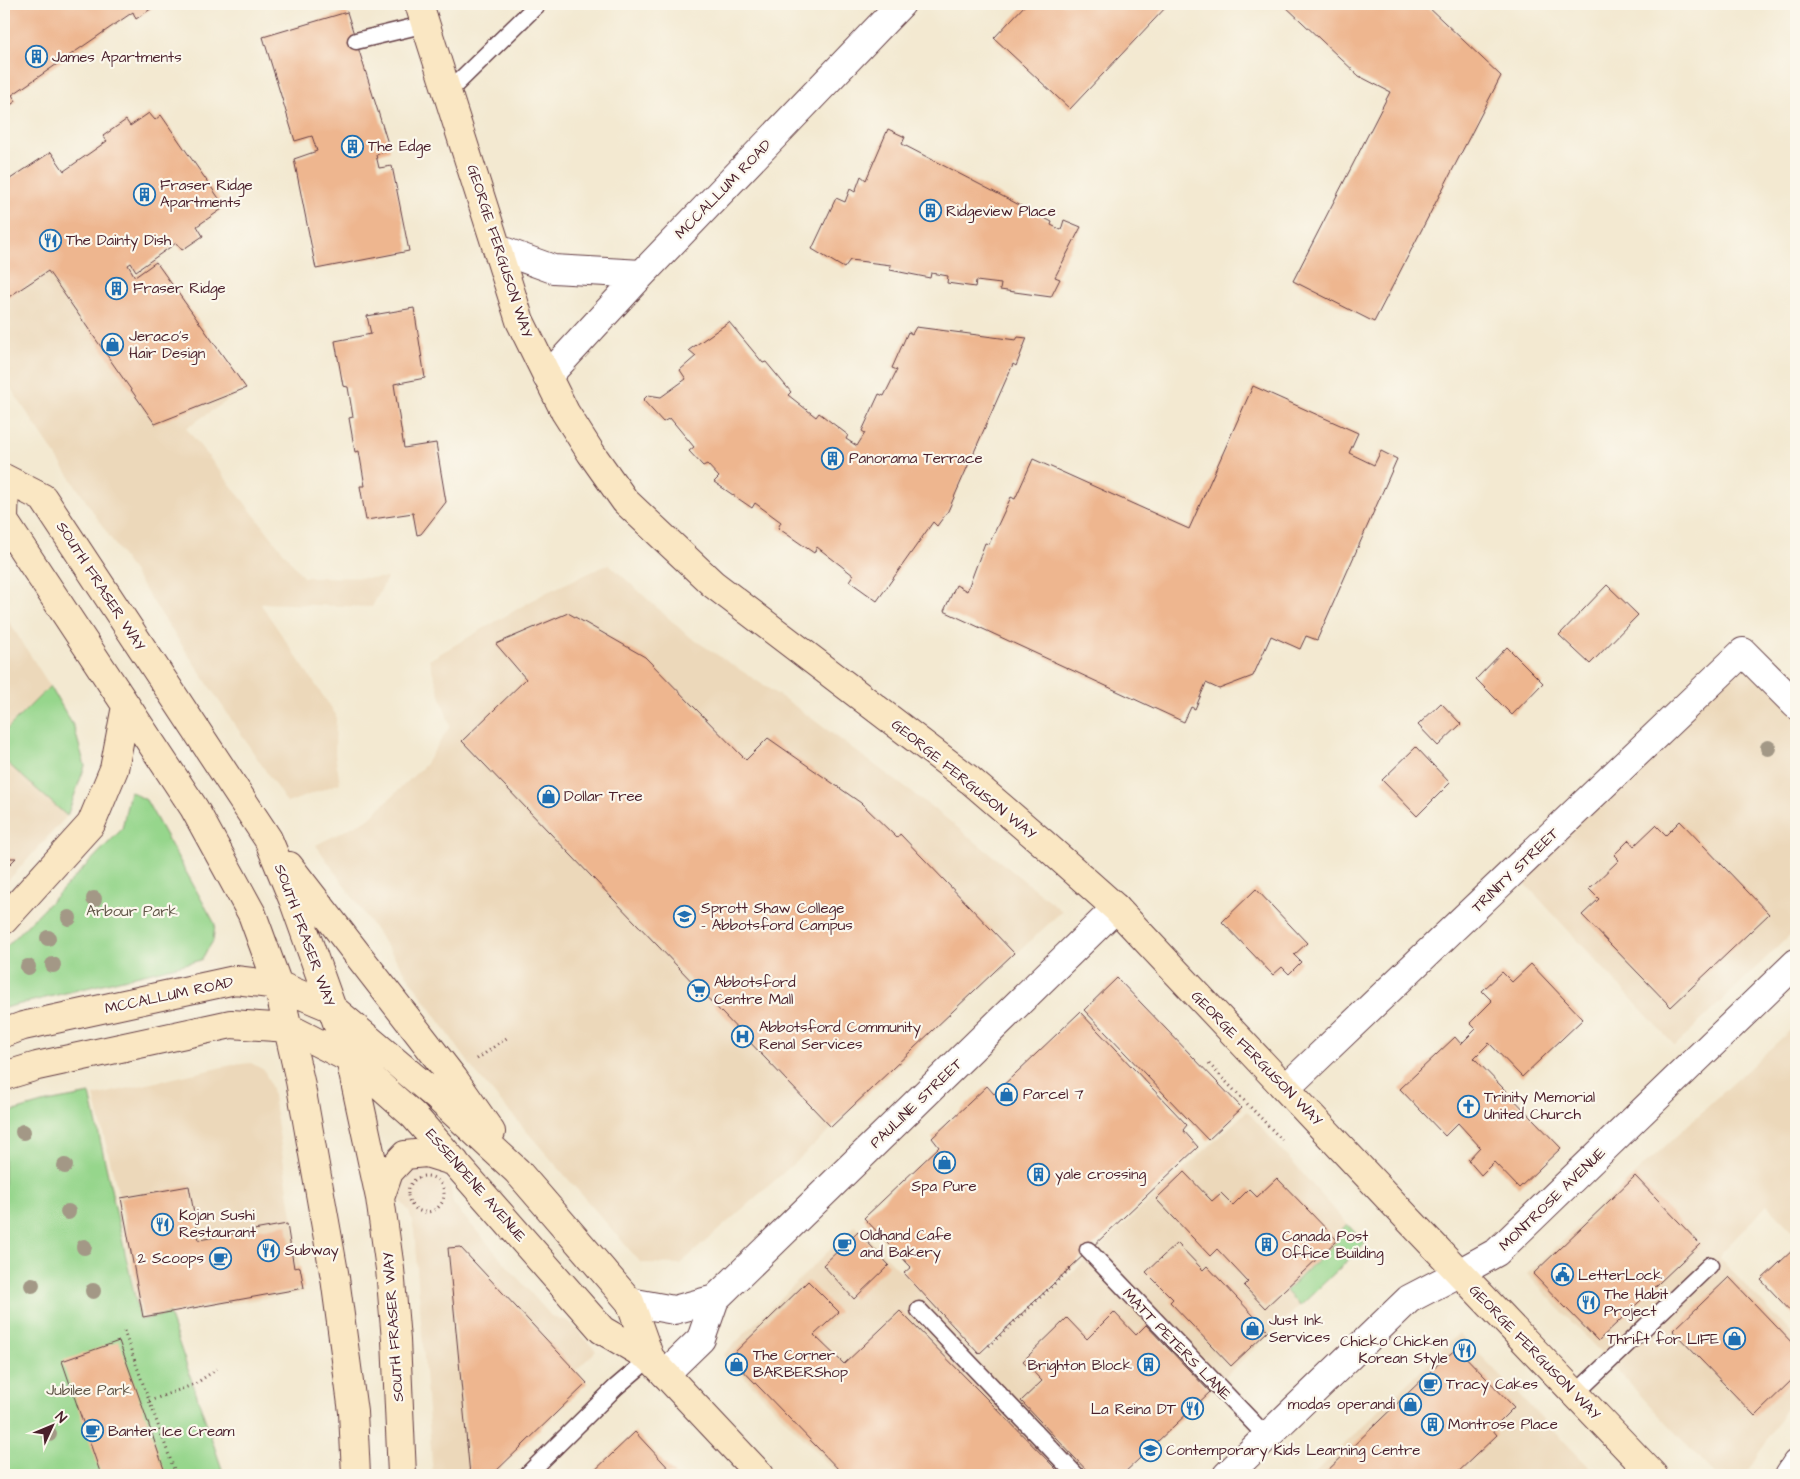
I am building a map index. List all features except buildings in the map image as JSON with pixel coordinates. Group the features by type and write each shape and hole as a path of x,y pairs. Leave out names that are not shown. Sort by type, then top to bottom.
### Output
{"main road":[{"name":"GEORGE FERGUSON WAY","path":"422,14 520,321 546,377 573,425 625,501 706,577 970,780 1116,908 1459,1273 1653,1475"},
{"name":"SOUTH FRASER WAY","path":"356,1475 352,1412 335,1278 302,1090 278,985 247,906 194,808 4,522 4,479 43,498 268,838 294,902 350,1059 380,1198 390,1269 396,1340 402,1475"},
{"path":"4,920 91,824 114,769 126,706"},
{"path":"268,838 454,1079 517,1171"},
{"name":"MCCALLUM ROAD","path":"4,1033 23,1026 235,980 278,985 332,1008"},
{"name":"ESSENDENE AVENUE","path":"332,1008 436,1096 517,1171 630,1302 657,1366"},
{"path":"4,1076 37,1066 231,1024 289,1028"},
{"name":"ESSENDENE AVENUE","path":"289,1028 350,1059 414,1116 602,1330 657,1366 760,1475"},
{"path":"380,1198 389,1172 405,1156 426,1153 455,1162"}],"street":[{"name":"MCCALLUM ROAD","path":"546,377 900,4"},
{"path":"498,249 553,269 642,274"},
{"name":"TRINITY STREET","path":"1286,1088 1743,652 1796,705"},
{"name":"PAULINE STREET","path":"657,1366 701,1339 715,1298 1116,908"},
{"name":"MONTROSE AVENUE","path":"1228,1475 1410,1299 1497,1252 1796,963"},
{"name":"PAULINE STREET","path":"630,1302 674,1310 715,1298"},
{"path":"1790,1475 1796,1464"}],"lane":[{"path":"448,92 538,4"},
{"path":"356,42 422,14"},
{"name":"MATT PETERS LANE","path":"1092,1254 1267,1437"},
{"path":"1575,1394 1710,1265"},
{"path":"919,1310 1076,1475"},
{"path":"527,1475 616,1387 657,1366"}],"path":[{"path":"472,1063 508,1037"},
{"path":"1209,1064 1282,1140"},
{"path":"428,1176 439,1182 444,1193 436,1209 424,1212 414,1207 408,1198 409,1186 416,1178 428,1176"},
{"path":"970,1364 1072,1267 1092,1254"},
{"path":"124,1331 176,1475"},
{"path":"149,1401 195,1384 217,1369"}],"shaded area":[{"path":"51,152 135,276 156,262 246,388 186,428 303,577 387,578 372,607 260,603 336,715 335,754 340,783 287,803 4,378 4,183"},
{"name":"Abbotsford Centre Mall","path":"609,564 687,635 792,704 860,754 938,812 1062,911 799,1159 680,1264 641,1263 475,1072 316,845 368,819 425,765 450,726 429,660 545,593"},
{"path":"4,614 50,686 4,732"},
{"path":"1743,661 1796,714 1796,929 1675,1046 1520,878"},
{"path":"4,760 67,816 4,885"},
{"path":"1796,1025 1796,1235 1767,1205 1722,1252 1720,1259 1796,1338 1796,1394 1745,1475 1715,1475 1527,1274"},
{"path":"251,1063 264,1070 272,1089 304,1292 169,1314 140,1321 118,1192 94,1096 232,1065"},
{"path":"1247,1111 1365,1244 1121,1475 839,1475 723,1355 855,1225 983,1355"},
{"path":"417,1164 437,1170 450,1183 453,1204 552,1317 569,1321 596,1351 466,1475 433,1475 414,1230 409,1211 398,1198 396,1189 401,1175"},
{"path":"1459,1333 1597,1475 1313,1475"}],"green space":[{"path":"50,686 74,727 85,766 67,816 4,760 4,732"},
{"name":"Arbour Park","path":"130,791 146,800 215,924 213,941 201,960 4,1008 4,949 122,829"},
{"name":"Jubilee Park","path":"90,1094 140,1320 169,1314 224,1475 4,1475 4,1114 42,1103"},
{"path":"1347,1224 1365,1244 1300,1306 1286,1291 1338,1240 1335,1236"}],"place":[{"name":"James Apartments","path":"36,57"},
{"name":"The Edge","path":"352,146"},
{"name":"Fraser Ridge Apartments","path":"144,194"},
{"name":"Ridgeview Place","path":"930,211"},
{"name":"The Dainty Dish","path":"50,240"},
{"name":"Fraser Ridge","path":"117,288"},
{"name":"Jeraco's Hair Design","path":"113,345"},
{"name":"Panorama Terrace","path":"833,458"},
{"name":"Dollar Tree","path":"548,796"},
{"name":"Sprott Shaw College - Abbotsford Campus","path":"685,917"},
{"name":"Abbotsford Centre Mall","path":"698,991"},
{"name":"Abbotsford Community Renal Services","path":"743,1036"},
{"name":"Parcel 7","path":"1007,1094"},
{"name":"Trinity Memorial United Church","path":"1468,1106"},
{"name":"Spa Pure","path":"944,1163"},
{"name":"yale crossing","path":"1039,1174"},
{"name":"Kojan Sushi Restaurant","path":"163,1224"},
{"name":"Oldhand Cafe and Bakery","path":"844,1244"},
{"name":"Canada Post Office Building","path":"1266,1245"},
{"name":"Subway","path":"269,1250"},
{"name":"2 Scoops","path":"220,1258"},
{"name":"LetterLock","path":"1562,1275"},
{"name":"The Habit Project","path":"1588,1303"},
{"name":"Just Ink Services","path":"1253,1329"},
{"name":"Thrift for LIFE","path":"1735,1339"},
{"name":"Chicko Chicken Korean Style","path":"1464,1350"},
{"name":"The Corner BARBERShop","path":"737,1364"},
{"name":"Brighton Block","path":"1148,1365"},
{"name":"Tracy Cakes","path":"1430,1384"},
{"name":"modas operandi","path":"1411,1404"},
{"name":"La Reina DT","path":"1192,1409"},
{"name":"Montrose Place","path":"1432,1424"},
{"name":"Banter Ice Cream","path":"92,1431"},
{"name":"Contemporary Kids Learning Centre","path":"1150,1450"}]}
